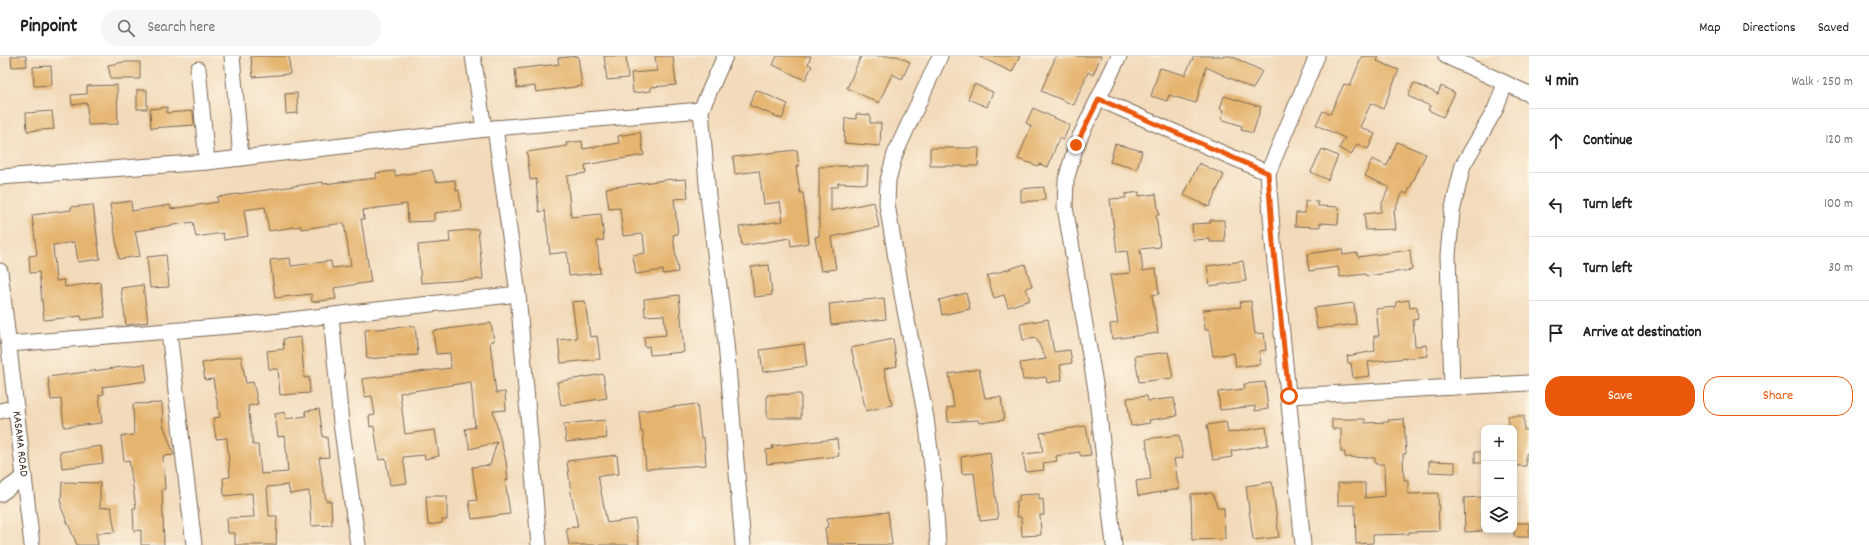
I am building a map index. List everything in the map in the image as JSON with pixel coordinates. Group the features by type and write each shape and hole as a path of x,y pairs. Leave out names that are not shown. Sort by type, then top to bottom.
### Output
{"street":[{"path":"232,56 241,158"},
{"path":"473,56 489,129 518,294 539,545"},
{"path":"725,56 701,110 708,196 726,343 743,545"},
{"path":"938,545 934,483 926,418 903,300 887,204 888,180 895,154 940,56"},
{"path":"1114,545 1096,390 1065,207 1066,180 1076,145 1119,56"},
{"path":"1303,545 1273,243 1268,173 1317,56"},
{"path":"1446,56 1529,94"},
{"path":"198,69 207,162"},
{"path":"1452,387 1448,254 1452,212 1463,165 1495,110 1505,84"},
{"path":"1099,99 1268,173"},
{"path":"0,177 207,162 489,129 701,110"},
{"name":"KASAMA ROAD","path":"0,271 32,545"},
{"path":"9,344 169,332 331,316 518,294"},
{"path":"331,316 342,424 358,545"},
{"path":"169,332 194,545"},
{"path":"1289,396 1529,383"},
{"path":"0,411 16,408"},
{"path":"0,494 24,477"}],"building":[{"path":"11,56 26,56 27,66 12,67"},
{"path":"251,56 289,56 290,74 253,77"},
{"path":"578,56 582,86 536,92 535,86 517,88 515,69 559,64 558,58"},
{"path":"604,56 626,56 628,78 607,80"},
{"path":"655,56 673,56 676,85 651,87 651,91 633,93 631,73 657,71"},
{"path":"777,56 811,56 808,64 812,66 805,80 773,65"},
{"path":"861,56 897,56 910,62 902,79 892,74 879,103 847,88"},
{"path":"978,56 1020,56 1012,72"},
{"path":"1056,56 1101,56 1093,75 1088,72 1074,105 1041,91"},
{"path":"1194,56 1231,56 1262,71 1253,89 1206,67 1196,103 1169,95 1167,101 1151,96 1160,68 1185,75"},
{"path":"1362,56 1379,56 1377,61 1399,70 1383,109 1371,103 1360,127 1375,134 1368,149 1357,144 1351,155 1339,148 1345,138 1316,125 1323,111 1330,114 1344,84 1350,86"},
{"path":"124,62 140,62 140,79 111,79 108,65"},
{"path":"51,66 52,85 34,86 33,67"},
{"path":"1414,83 1438,94 1441,86 1455,93 1443,117 1428,110 1430,106 1408,96"},
{"path":"974,84 993,92 987,107 968,99"},
{"path":"117,85 118,124 88,125 87,103 72,105 71,95 87,94 87,86"},
{"path":"137,90 147,90 147,109 137,109"},
{"path":"756,90 788,104 782,119 749,105"},
{"path":"297,93 298,113 286,114 285,94"},
{"path":"1224,96 1261,107 1253,133 1241,130 1242,126 1221,119 1224,110 1220,109"},
{"path":"167,107 167,113 193,111 194,125 151,128 150,109"},
{"path":"1033,108 1070,125 1063,140 1059,138 1048,167 1039,164 1038,166 1018,159 1031,126 1026,123"},
{"path":"52,111 54,129 27,131 26,113"},
{"path":"856,114 870,115 870,123 881,123 880,146 844,143 845,118 856,119"},
{"path":"640,132 644,155 585,165 586,173 567,176 571,217 601,214 604,240 597,241 600,273 569,276 567,252 550,254 545,211 539,212 536,179 530,180 527,152 567,146 566,143 582,141 583,149 619,143 618,136"},
{"path":"1397,142 1426,154 1407,194 1403,192 1394,211 1396,229 1366,230 1364,214 1381,212 1381,206 1389,187 1365,176 1372,159 1387,166"},
{"path":"1115,144 1142,151 1137,169 1110,162"},
{"path":"930,148 979,148 978,166 930,166"},
{"path":"1322,149 1338,156 1328,180 1311,172"},
{"path":"797,150 799,166 796,167 800,193 803,193 809,243 791,246 790,238 742,246 739,227 783,221 780,202 764,204 759,171 735,174 733,157"},
{"path":"1199,163 1224,175 1209,207 1184,195"},
{"path":"868,166 867,184 838,183 838,187 831,187 831,211 874,202 879,227 831,237 836,269 821,271 815,237 819,236 819,167"},
{"path":"432,170 436,182 455,180 456,191 459,190 461,210 434,213 434,221 408,222 407,204 363,210 364,219 361,219 371,282 334,288 336,299 312,302 311,294 275,298 270,260 290,258 291,266 331,261 332,268 351,266 344,223 301,229 301,226 269,231 265,207 244,210 248,236 224,240 223,233 196,237 193,222 135,231 140,256 119,259 110,204 131,201 132,211 170,205 171,209 218,202 217,197 323,182 323,184 377,178 376,173 395,171 395,176"},
{"path":"672,179 686,179 688,198 674,199 678,234 673,235 678,272 663,274 663,270 636,274 633,255 645,253 643,234 623,236 620,208 609,209 606,188"},
{"path":"1044,187 1045,200 1021,202 1021,189"},
{"path":"1139,192 1139,196 1156,194 1159,215 1156,215 1160,247 1140,249 1143,271 1156,269 1159,294 1152,295 1158,333 1112,339 1110,324 1118,323 1110,275 1130,273 1127,251 1117,252 1110,199 1126,198 1125,194"},
{"path":"1305,201 1318,202 1318,206 1339,207 1338,224 1320,223 1320,227 1295,226 1296,213 1305,213"},
{"path":"93,205 100,259 78,262 75,242 53,245 56,281 64,280 65,287 100,282 105,317 82,320 81,316 44,320 39,272 30,273 29,256 37,255 32,215 71,210 71,207"},
{"path":"1210,220 1224,220 1225,242 1210,242 1210,239 1193,240 1192,224 1210,223"},
{"path":"478,229 483,279 421,283 418,245 450,242 449,232"},
{"path":"1342,249 1343,255 1357,253 1358,257 1410,250 1412,270 1366,276 1365,274 1340,277 1338,267 1309,271 1307,254"},
{"path":"166,255 169,287 150,288 147,257"},
{"path":"1243,261 1246,281 1210,286 1207,266"},
{"path":"1025,264 1032,286 1026,288 1030,300 1008,307 1004,295 994,298 987,276"},
{"path":"769,265 772,295 754,297 751,267"},
{"path":"143,285 148,322 126,325 121,288"},
{"path":"966,293 970,309 942,315 939,300"},
{"path":"679,295 684,352 650,355 649,346 645,347 644,337 666,335 664,315 645,316 644,299"},
{"path":"884,298 886,319 831,325 829,304"},
{"path":"1409,300 1410,308 1417,307 1418,319 1413,320 1415,346 1426,345 1428,356 1368,362 1370,376 1353,378 1351,363 1348,363 1347,356 1375,351 1374,336 1379,336 1376,309 1395,307 1396,302"},
{"path":"585,301 590,337 597,336 600,359 561,363 558,340 577,338 572,302"},
{"path":"1251,301 1255,334 1264,333 1266,350 1259,351 1261,364 1236,367 1234,353 1213,356 1209,330 1205,330 1203,310 1241,307 1240,302"},
{"path":"1354,303 1356,324 1317,329 1314,308"},
{"path":"1048,319 1054,352 1070,350 1072,363 1060,365 1062,380 1047,383 1046,377 1023,380 1020,363 1046,359 1036,338 1023,340 1020,324"},
{"path":"491,323 494,341 490,342 496,393 505,392 506,410 493,411 506,461 508,480 505,480 510,514 472,519 469,501 477,500 472,467 490,465 497,442 470,449 465,429 475,427 471,382 400,393 405,434 435,430 439,456 425,459 424,455 403,457 407,483 390,485 386,459 379,460 374,426 370,427 369,416 375,415 372,396 365,397 362,379 451,368 450,353 436,354 433,331"},
{"path":"415,326 418,355 367,359 365,330"},
{"path":"301,337 304,378 309,377 310,393 280,395 278,369 269,369 267,351 284,349 283,339"},
{"path":"893,339 897,366 884,369 892,405 866,411 851,348"},
{"path":"804,344 807,366 763,372 760,350"},
{"path":"1168,352 1173,378 1139,382 1135,356"},
{"path":"241,356 246,383 253,382 258,404 248,406 253,445 258,445 261,474 288,472 285,436 278,437 275,414 285,412 286,419 306,416 305,411 319,409 323,437 327,437 329,457 319,458 326,501 331,501 332,525 311,526 309,491 290,494 288,485 267,487 269,516 277,516 276,545 235,545 235,533 228,533 227,518 254,517 252,493 224,496 223,478 230,477 227,438 216,439 213,418 220,417 213,379 205,380 202,363"},
{"path":"145,364 147,381 102,387 104,394 99,395 102,423 64,427 61,399 51,400 48,377"},
{"path":"979,369 985,398 1001,397 1004,420 979,423 978,420 948,422 947,408 954,407 949,374"},
{"path":"603,374 607,398 561,405 557,382"},
{"path":"1265,382 1268,409 1255,411 1255,406 1220,410 1218,392 1245,389 1244,384"},
{"path":"801,394 801,418 767,418 767,395"},
{"path":"1147,396 1148,401 1174,398 1177,416 1149,420 1150,423 1131,426 1127,398"},
{"path":"162,403 163,424 174,455 163,456 165,489 162,490 164,545 141,545 141,530 134,531 133,508 136,508 129,460 124,461 121,436 134,435 133,404"},
{"path":"697,404 701,438 704,438 706,465 646,469 643,432 641,432 639,411"},
{"path":"1508,416 1524,416 1524,430 1528,430 1529,452 1526,454 1526,466 1517,466 1517,425 1508,425"},
{"path":"1332,419 1365,419 1365,423 1389,422 1388,420 1404,419 1406,454 1403,454 1404,480 1408,480 1408,494 1438,493 1439,531 1373,535 1373,543 1356,544 1355,505 1338,505 1338,483 1365,483 1365,498 1385,496 1384,464 1375,464 1375,458 1345,457 1345,452 1341,452 1341,429 1332,429"},
{"path":"605,420 607,438 566,442 564,424"},
{"path":"1226,422 1228,433 1266,427 1268,445 1231,451 1232,457 1213,460 1207,425"},
{"path":"1086,426 1091,455 1081,456 1079,452 1056,456 1057,461 1043,463 1044,470 1026,472 1023,454 1043,452 1040,433"},
{"path":"1179,435 1183,458 1174,459 1179,489 1138,496 1136,481 1151,479 1146,439"},
{"path":"837,439 839,456 767,464 766,450 773,449 772,446"},
{"path":"101,446 103,463 62,468 60,452"},
{"path":"990,452 998,519 980,521 974,473 962,474 961,457"},
{"path":"1475,452 1481,452 1481,463 1475,463"},
{"path":"617,455 619,474 598,476 607,523 635,519 639,545 569,545 566,528 578,527 571,493 567,461"},
{"path":"1429,461 1455,462 1455,473 1429,472"},
{"path":"62,482 100,483 100,508 111,507 115,532 96,533 98,545 77,545 61,507"},
{"path":"1272,482 1279,537 1253,540 1246,486"},
{"path":"1212,493 1218,508 1224,508 1225,539 1192,540 1191,494"},
{"path":"1039,494 1039,500 1043,499 1044,515 1040,515 1041,535 1022,536 1021,517 1017,517 1016,501 1019,501 1019,495"},
{"path":"426,496 447,496 447,520 442,520 442,523 428,525"},
{"path":"1481,497 1481,531 1465,532 1464,498"},
{"path":"888,512 892,545 827,544 825,528 828,527 827,518"},
{"path":"1517,523 1529,523 1529,537 1514,537 1514,533 1517,533"}],"route":[{"path":"1076,145 1099,99 1268,173 1273,243 1289,396"}]}
